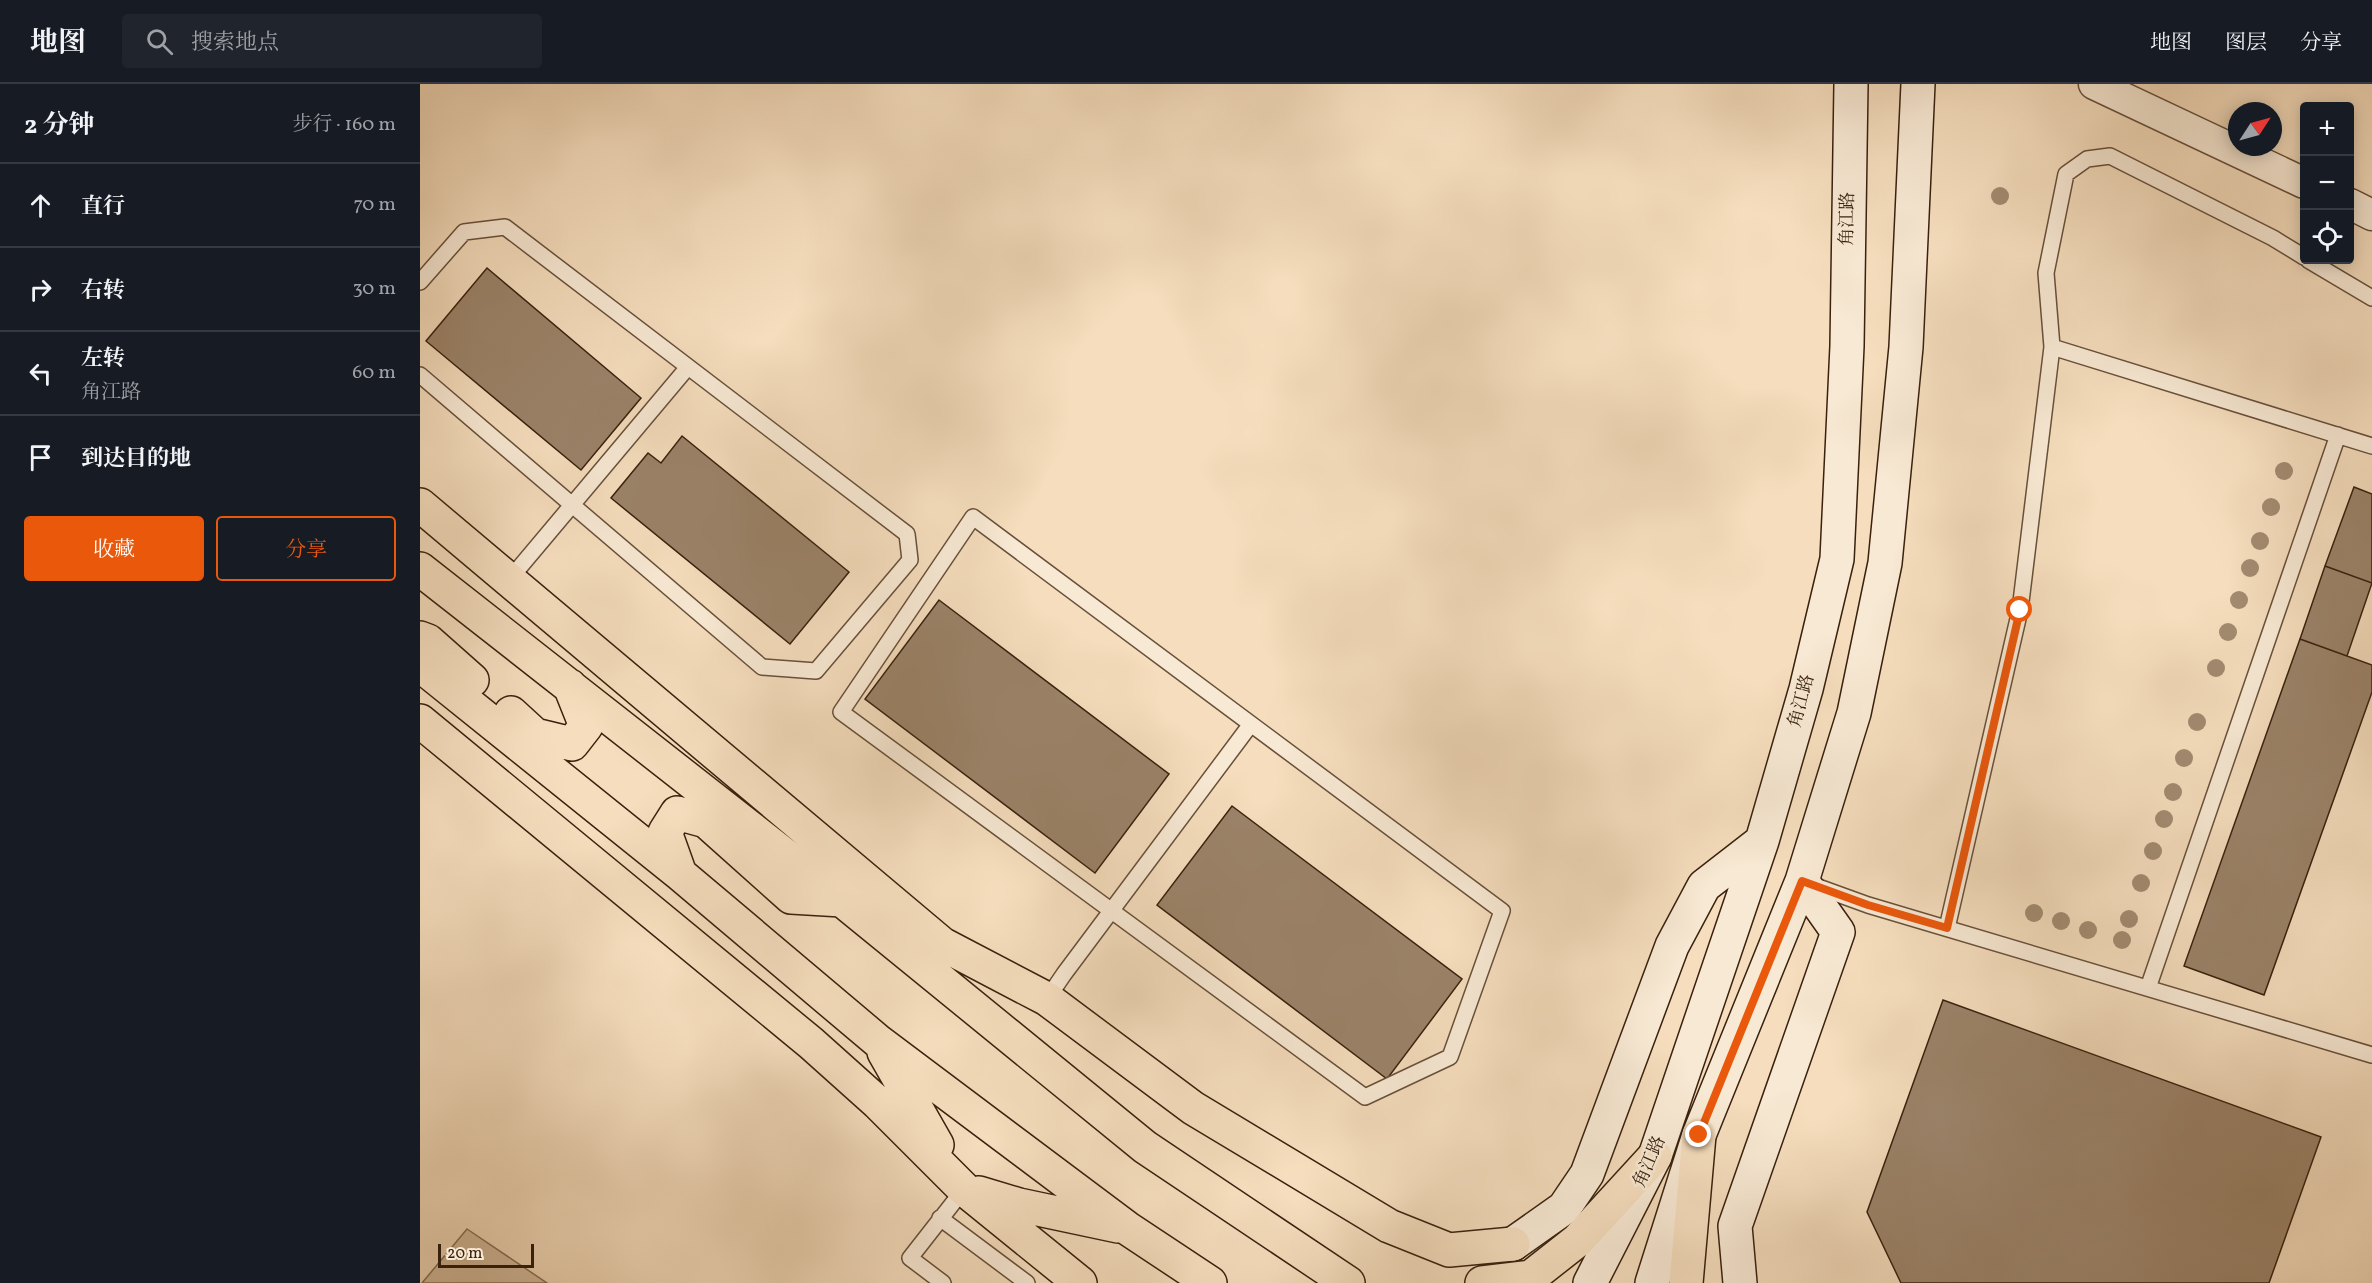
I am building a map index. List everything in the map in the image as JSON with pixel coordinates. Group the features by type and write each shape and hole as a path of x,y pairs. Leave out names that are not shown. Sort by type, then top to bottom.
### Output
{"highway":[{"path":"420,505 942,944 1047,999 1193,1108 1389,1226 1449,1250 1513,1244"},
{"path":"420,568 842,900 1145,1147 1348,1283"},
{"path":"420,638 428,641 535,735 572,744 586,726 570,686"},
{"path":"420,665 680,874 879,1042 1127,1228 1210,1283"},
{"path":"420,721 811,1043 878,1103 964,1189 1080,1283"},
{"path":"680,874 665,832 677,813 706,821 791,897 842,900"},
{"path":"879,1042 926,1128 964,1189 1019,1205 1127,1228"},
{"path":"1686,1283 1699,1135"},
{"path":"1482,1283 1531,1277 1578,1240 1655,1156"}],"main road":[{"name":"角江路","path":"1590,1283 1655,1156 1762,841 1806,689 1837,559 1847,346 1851,84"},
{"name":"角江路","path":"1652,1283 1699,1135 1802,881 1854,713 1885,563 1906,347 1918,84"},
{"path":"1513,1244 1564,1208 1587,1174 1672,946 1704,886 1762,841"},
{"path":"1740,1283 1735,1226 1838,932 1802,881"}],"street":[{"path":"2094,84 2300,181"},
{"path":"2354,206 2372,215"}],"lane":[{"path":"1947,928 2020,610 2052,347 2046,273 2066,174 2087,159 2110,156 2273,238 2300,254"},
{"path":"420,282 464,232 505,226 907,534 910,560 816,671 762,667 420,375"},
{"path":"2316,264 2372,298"},
{"path":"2052,347 2372,446"},
{"path":"509,580 688,367"},
{"path":"2148,988 2338,435"},
{"path":"973,518 1502,910 1450,1057 1365,1097 1112,912 841,712 973,518"},
{"path":"1047,999 1251,724"},
{"path":"1802,881 1868,905 2372,1055"},
{"path":"944,1283 910,1258 964,1189"},
{"path":"940,1218 1027,1283"}],"shaded area":[{"path":"467,1229 547,1283 422,1283"}],"building":[{"path":"487,268 641,398 581,470 426,341"},
{"path":"682,436 849,572 790,644 611,498 648,453 661,463"},
{"path":"2354,487 2372,494 2372,583 2325,566"},
{"path":"2325,566 2372,583 2347,656 2300,639"},
{"path":"939,600 1169,774 1095,873 865,699"},
{"path":"2300,639 2372,665 2372,692 2264,995 2184,966"},
{"path":"1232,806 1462,979 1387,1079 1157,905"},
{"path":"1943,1000 2321,1137 2269,1283 1901,1283 1867,1212"}],"route":[{"path":"1699,1135 1802,881 1868,905 1947,928 2020,610"}]}
